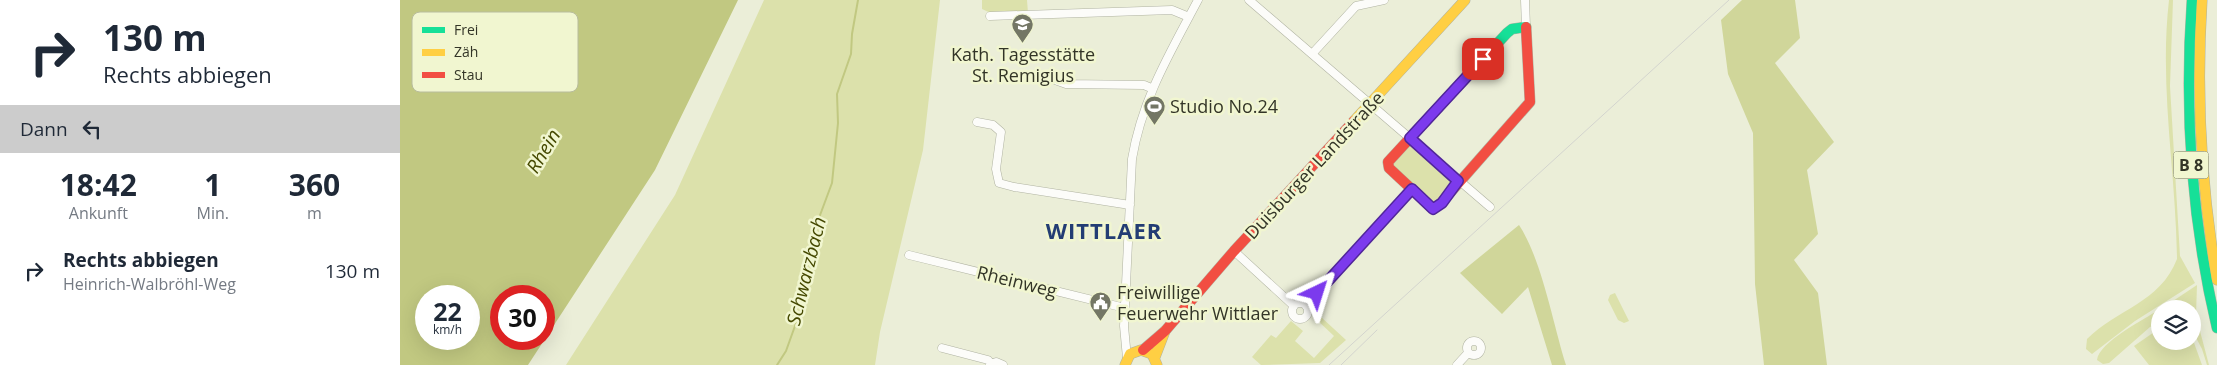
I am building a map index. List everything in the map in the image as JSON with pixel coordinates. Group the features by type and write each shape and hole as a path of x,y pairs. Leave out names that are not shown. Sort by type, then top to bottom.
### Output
{"main road":[{"name":"Duisburger Landstraße","path":"1126,362 1156,336 1165,331 1234,251 1465,0"},
{"name":"B 8","path":"2192,0 2188,54 2188,136 2193,195 2204,269 2217,328"},
{"name":"B 8","path":"2202,0 2198,75 2199,133 2204,200 2217,280"},
{"path":"1526,27 1530,102 1458,181 1442,203 1433,209 1388,165 1410,138 1507,33 1512,29 1526,27"},
{"name":"Duisburger Landstraße","path":"1141,350 1156,361 1165,331"}],"street":[{"path":"1126,362 1124,336 1132,160 1137,132 1151,88 1198,0"},
{"path":"1249,0 1490,207"},
{"path":"1312,54 1356,6 1384,0"},
{"path":"1525,0 1526,27"},
{"path":"990,16 1172,10 1189,17"},
{"path":"1052,79 1066,84 1144,85 1151,88"},
{"path":"978,122 993,125 1001,132 1002,138 996,169 999,183 1130,205"},
{"path":"1294,306 1293,314 1299,319 1307,314 1306,306 1412,189"},
{"path":"1234,251 1294,306"},
{"name":"Rheinweg","path":"909,255 1125,308"},
{"path":"1294,306 1298,303 1306,306"},
{"path":"1124,336 1141,350"},
{"path":"942,348 988,360 990,364 996,362 1002,365"},
{"path":"1456,365 1468,353"}],"shaded area":[{"path":"764,0 940,0 923,150 880,332 875,365 566,365 675,195"},
{"path":"982,0 1027,0 1028,13 993,14 982,9"},
{"path":"1742,0 1795,0 1800,38 1775,63 1834,142 1807,170 1818,234 1794,260 1818,293 1827,365 1764,365 1755,284 1753,133 1728,74 1721,20"},
{"path":"2169,0 2173,0 2170,86 2180,256 2195,283 2168,300 2151,300 2151,311 2092,354 2086,349 2087,339 2111,320 2149,296 2160,286 2177,259 2167,97 2166,33"},
{"path":"1409,146 1413,146 1454,182 1434,205 1394,170 1393,164"},
{"path":"1519,225 1527,239 1541,274 1566,365 1552,365 1528,287 1502,314 1460,273"},
{"path":"2197,285 2197,300 2174,300"},
{"path":"1615,293 1629,321 1624,323 1618,320 1608,300 1610,295"},
{"path":"2151,315 2151,327 2109,363 2103,364 2097,360 2106,346"},
{"path":"1321,317 1346,340 1320,363 1261,365 1252,357 1271,335 1276,338 1291,321 1303,331 1295,341 1314,358 1334,336 1317,320"},
{"path":"2151,334 2151,350 2197,350 2202,365 2149,365 2134,346"},
{"path":"2201,335 2209,365 2207,365 2202,349"}],"water":[{"name":"Rhein","path":"400,0 738,0 655,170 555,324 555,285 490,285 490,350 538,350 528,365 400,365"}],"waterway":[{"name":"Schwarzbach","path":"777,365 786,351 800,312 810,242 832,183 838,123 837,94 851,54 852,34 858,0"}],"tram line":[{"path":"1329,365 1729,0"},
{"path":"1341,365 1377,330"}],"traffic: fast":[{"path":"2192,0 2189,83 2192,165 2201,247 2217,328"},
{"path":"1459,85 1507,33 1512,29 1526,27"}],"traffic: slow":[{"path":"1354,121 1465,0"},
{"path":"2202,0 2200,35 2201,140 2207,210 2217,280"},
{"path":"1155,357 1165,331"},
{"path":"1125,365 1130,354 1141,350 1152,354 1157,365"}],"traffic: jam":[{"path":"1459,85 1388,162 1389,168 1433,209 1441,203 1530,102 1526,27"},
{"path":"1143,350 1165,331 1234,251 1354,121"}],"place":[{"name":"Kath. Tagesstätte St. Remigius","path":"1023,43"},
{"name":"Studio No.24","path":"1154,125"},
{"name":"Freiwillige Feuerwehr Wittlaer","path":"1101,321"}],"district":[{"name":"WITTLAER","path":"1104,230"}],"route":[{"path":"1317,293 1412,189 1433,209 1442,203 1458,181 1410,138 1483,59"}]}
